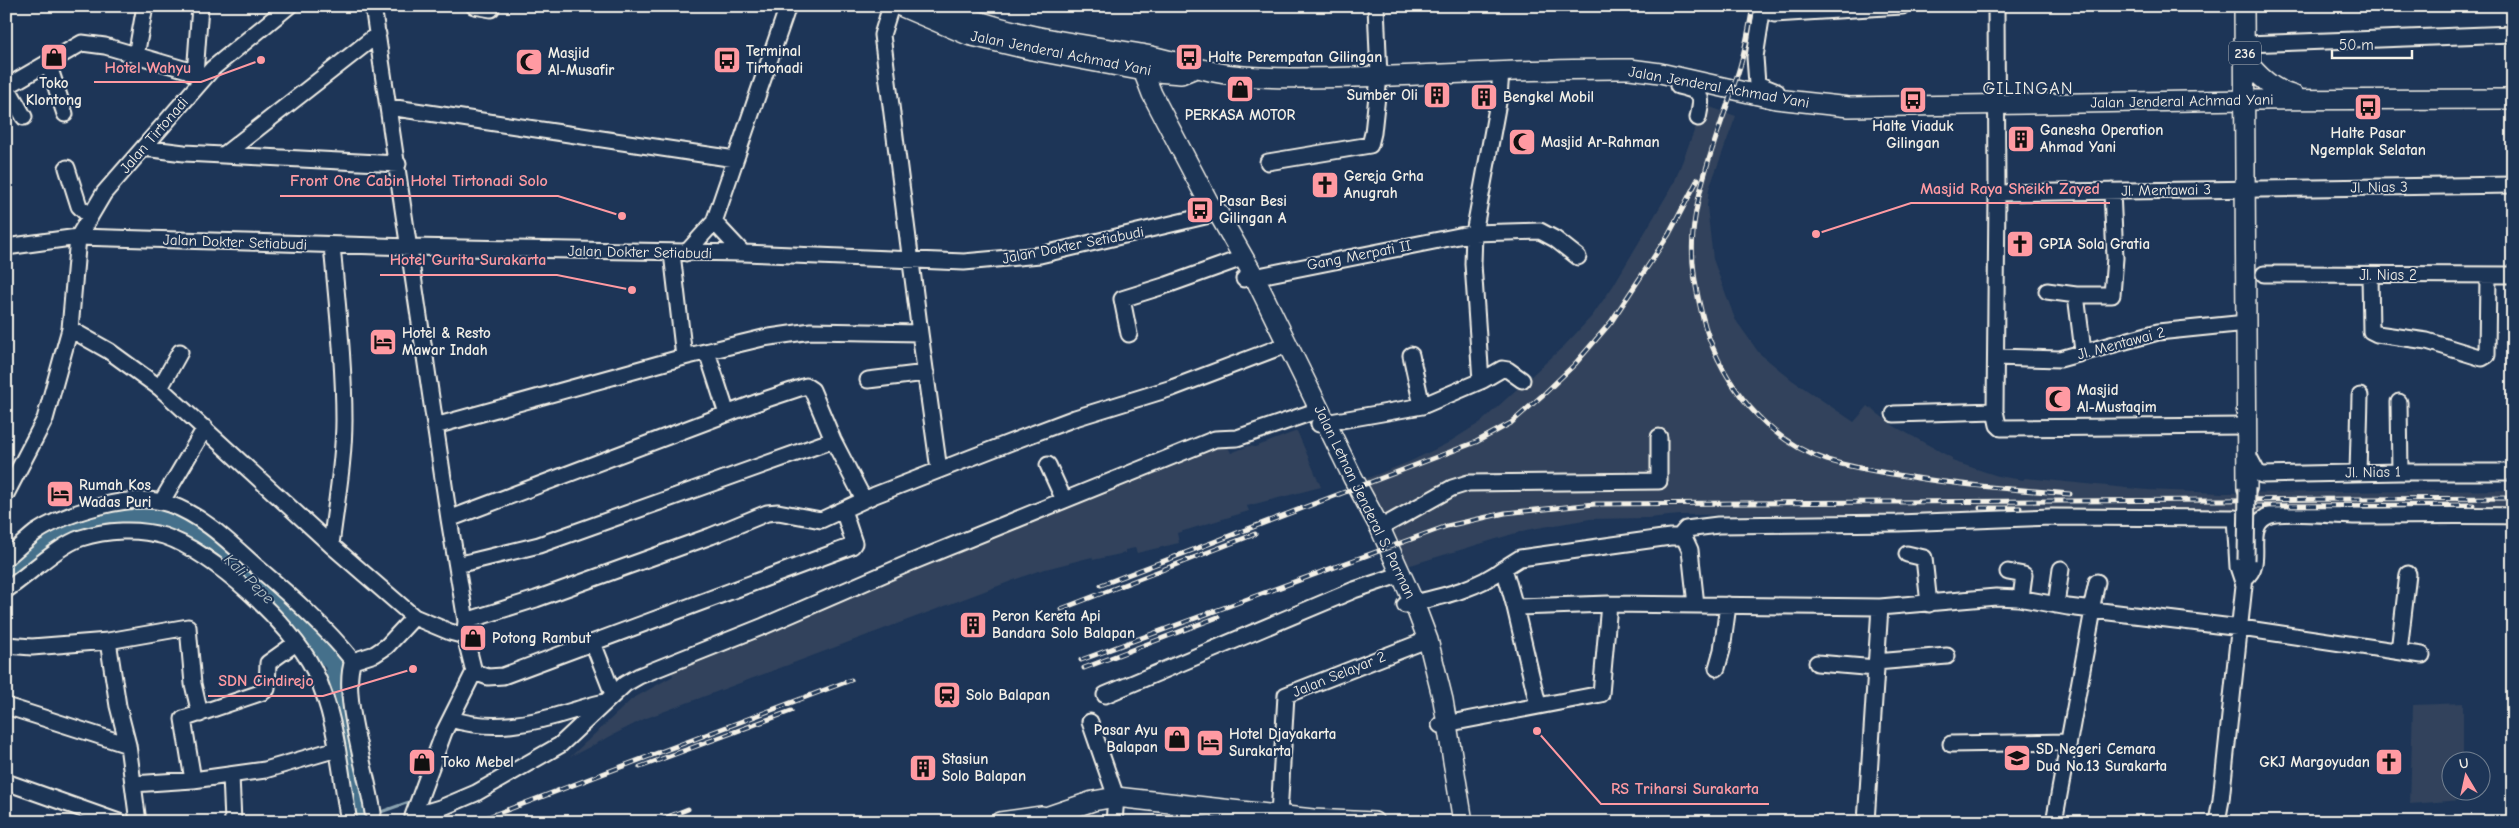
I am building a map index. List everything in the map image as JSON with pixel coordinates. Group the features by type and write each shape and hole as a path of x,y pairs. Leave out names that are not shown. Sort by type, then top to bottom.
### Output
{"main road":[{"name":"Jalan Jenderal Achmad Yani","path":"900,6 968,35 1032,50 1143,63 1181,62 1196,68 1254,76 1379,77 1630,69 1660,73 1776,99 1823,105 1910,107 2246,100 2513,99"},
{"name":"Jalan Jenderal Achmad Yani","path":"939,6 970,18 1143,63"},
{"name":"236","path":"2244,6 2246,100"},
{"path":"2245,51 2258,75 2271,86 2286,94 2311,100"},
{"name":"Jalan Letnan Jenderal S. Parman","path":"1143,63 1152,94 1284,345 1430,648 1464,822"},
{"path":"2246,100 2247,488"},
{"name":"Jalan Letnan Jenderal S. Parman","path":"1213,211 1234,261 1249,277"},
{"name":"Jalan Letnan Jenderal S. Parman","path":"1319,419 1380,528 1409,604 1444,724 1454,822"},
{"path":"1000,822 1037,819 1093,801 1116,797 1312,820 1374,822"}],"street":[{"path":"136,56 145,6"},
{"path":"198,78 200,6"},
{"name":"Jalan Tirtonadi","path":"78,237 104,193 144,148 198,78 289,6"},
{"path":"373,6 411,247 449,519 474,672 450,719 413,816 460,800 546,754 565,741 609,698 639,676 748,633 907,564 1215,439 1237,438 1319,419 1422,406 1505,369 1522,380"},
{"path":"474,6 491,10"},
{"path":"684,357 679,253 714,222 788,6"},
{"path":"891,6 882,35 939,470"},
{"path":"1268,162 1370,145 1374,133 1379,77 1376,6"},
{"path":"1823,105 1757,84 1755,57 1768,10 1902,6"},
{"path":"1996,6 1998,193 1995,411 1998,425 2001,428 2246,426"},
{"path":"224,154 378,34"},
{"path":"2245,51 2513,34"},
{"path":"24,117 7,87 82,43 105,46 187,70 198,78"},
{"path":"48,63 65,114"},
{"path":"1630,69 1644,78 1695,90 1702,99 1698,118"},
{"path":"1481,381 1473,264 1474,232 1499,97 1501,72"},
{"path":"389,107 735,159"},
{"path":"144,148 398,164"},
{"path":"67,168 80,206 90,217"},
{"name":"Jl. Nias 3","path":"2245,189 2513,185"},
{"name":"Jl. Mentawai 3","path":"1998,193 2245,189"},
{"path":"2047,291 2076,295 2112,295 2115,258 2112,192"},
{"name":"Jalan Dokter Setiabudi","path":"6,247 78,237 332,245 743,254 911,262 994,261 1040,255 1213,211"},
{"path":"714,222 743,254"},
{"name":"Gang Merpati II","path":"1249,277 1474,232 1540,232 1555,238 1578,257"},
{"path":"7,490 45,419 70,329 78,237"},
{"path":"331,545 339,485 344,422 344,388 332,245"},
{"path":"1129,334 1122,299 1167,286 1234,261"},
{"name":"Jl. Nias 2","path":"2264,274 2513,275"},
{"path":"2370,274 2371,331 2377,334 2427,341 2482,358 2487,355 2488,275"},
{"path":"2076,295 2083,351"},
{"name":"Jl. Mentawai 2","path":"1996,357 2060,358 2169,330 2246,323"},
{"path":"70,329 109,351 160,388 331,545 414,617 450,632 466,628 536,599 711,536 767,513 778,512 821,520 864,500 1075,418 1172,388 1284,345"},
{"path":"435,426 684,357 763,338 811,330 920,333"},
{"path":"160,388 180,352"},
{"path":"707,352 727,414"},
{"path":"1411,355 1422,406"},
{"path":"868,380 926,372"},
{"path":"449,519 727,414 808,387 812,390 833,440 864,500"},
{"path":"2358,473 2360,396"},
{"path":"2399,402 2400,472"},
{"path":"1894,414 1995,411"},
{"path":"162,501 205,428"},
{"path":"1380,528 1452,488 1468,484 1659,481 1659,437"},
{"path":"456,565 538,545 833,440"},
{"name":"Jl. Nias 1","path":"2246,451 2257,472 2262,475 2513,472"},
{"path":"1048,465 1064,500"},
{"path":"2219,821 2245,581 2247,488"},
{"path":"6,558 35,534 53,523 112,502 162,501 193,515 233,545 340,644 353,660 350,677 354,721 373,813"},
{"path":"474,672 497,677 852,546 854,543 843,510"},
{"path":"2245,581 2254,567 2256,529 2263,518 2276,513 2351,516 2513,516"},
{"path":"1679,537 1686,529 1718,525 1898,523 2050,517 2235,518 2238,567 2245,581"},
{"path":"6,590 79,539 112,532 163,536 195,550 257,598 296,644 315,671 323,693 337,749 349,822"},
{"path":"1409,604 1466,589 1490,577 1520,558 1679,537 1686,539 1690,550 1696,605"},
{"path":"1907,554 1924,558 1929,604"},
{"path":"1504,568 1538,705"},
{"path":"2056,605 2061,569"},
{"path":"2008,572 2024,575 2021,598"},
{"path":"2399,651 2408,574"},
{"path":"1105,695 1354,590 1394,576"},
{"path":"2054,822 2097,582"},
{"path":"1515,607 1609,604 1880,607 1996,597 2021,598 2056,605 2241,628 2422,654"},
{"path":"1444,724 1601,694 1609,604"},
{"path":"1717,668 1722,650 1728,605"},
{"path":"1866,822 1880,607"},
{"path":"353,660 375,654 387,646 414,617"},
{"path":"6,645 32,647 108,641 188,627 193,684 200,714"},
{"path":"108,641 118,706 128,745 138,822"},
{"path":"593,643 609,698"},
{"name":"Jalan Selayar 2","path":"1279,815 1286,695 1420,643"},
{"path":"193,780 183,719 263,692 266,689 268,663 296,644"},
{"path":"1817,664 1876,665 1948,656"},
{"path":"450,719 468,725 496,727 530,722 609,698"},
{"path":"6,706 128,745"},
{"path":"1090,722 1116,797 1114,822"},
{"path":"1951,744 2067,742"},
{"path":"133,784 193,780 285,766 337,749"},
{"path":"231,774 233,822"},
{"path":"6,782 118,822"}],"shaded area":[{"path":"1704,105 1736,116 1709,189 1707,206 1713,259 1735,319 1759,353 1792,380 1854,422 1868,406 1894,426 1952,458 1952,461 1998,476 2023,480 2025,478 2148,490 2221,493 2513,490 2513,510 1680,515 1648,518 1590,519 1526,530 1404,567 1360,481 1409,462 1446,444 1481,422 1565,345 1592,316 1613,286 1674,183"},
{"path":"1297,431 1321,487 1247,506 1249,511 1177,533 1179,543 1137,553 1135,548 1125,550 1125,553 1093,560 1092,557 1038,571 644,719 570,757 632,699 673,676 671,671 740,639 1224,439 1231,453 1248,446 1255,447"},
{"path":"2463,703 2463,750 2442,750 2442,800 2463,800 2410,804 2413,705"}],"waterway":[{"name":"Kali Pepe","path":"6,572 64,528 107,516 183,522 215,545 334,663 364,822"},
{"path":"378,813 409,802 414,798"},
{"name":"Kali Pepe","path":"363,818 370,816"}],"railway":[{"path":"1753,6 1747,40 1702,185 1694,224 1692,250 1699,301 1705,326 1723,369 1750,408 1767,425 1805,451 1827,460 1849,466 1936,481 2070,494"},
{"path":"1101,585 1476,442 1511,423 1575,364 1611,322 1669,234 1698,179"},
{"path":"1081,660 1447,526 1505,513 1595,504 2513,498"},
{"path":"2253,506 2473,505"},
{"path":"1980,508 2020,508"},
{"path":"1061,609 1255,534"},
{"path":"1084,668 1218,617"},
{"path":"475,822 851,680"},
{"path":"640,767 791,711"},
{"path":"655,822 688,809"}],"place":[{"name":"Toko Klontong","path":"54,57"},
{"name":"Halte Perempatan Gilingan","path":"1189,57"},
{"name":"Hotel Wahyu","path":"261,60"},
{"name":"Terminal Tirtonadi","path":"727,60"},
{"name":"Masjid Al-Musafir","path":"529,62"},
{"name":"PERKASA MOTOR","path":"1240,89"},
{"name":"Sumber Oli","path":"1437,95"},
{"name":"Bengkel Mobil","path":"1484,97"},
{"name":"Halte Viaduk Gilingan","path":"1913,100"},
{"name":"Halte Pasar Ngemplak Selatan","path":"2368,107"},
{"name":"Ganesha Operation Ahmad Yani","path":"2021,139"},
{"name":"Masjid Ar-Rahman","path":"1522,142"},
{"name":"Gereja Grha Anugrah","path":"1325,185"},
{"name":"Pasar Besi Gilingan A","path":"1200,210"},
{"name":"Front One Cabin Hotel Tirtonadi Solo","path":"622,216"},
{"name":"Masjid Raya Sheikh Zayed","path":"1816,234"},
{"name":"GPIA Sola Gratia","path":"2020,244"},
{"name":"Hotel Gurita Surakarta","path":"632,290"},
{"name":"Hotel & Resto Mawar Indah","path":"383,342"},
{"name":"Masjid Al-Mustaqim","path":"2058,399"},
{"name":"Rumah Kos Wadas Puri","path":"60,494"},
{"name":"Peron Kereta Api Bandara Solo Balapan","path":"973,625"},
{"name":"Potong Rambut","path":"473,638"},
{"name":"SDN Cindirejo","path":"413,669"},
{"name":"Solo Balapan","path":"947,695"},
{"name":"RS Triharsi Surakarta","path":"1537,731"},
{"name":"Pasar Ayu Balapan","path":"1177,739"},
{"name":"Hotel Djayakarta Surakarta","path":"1210,743"},
{"name":"SD Negeri Cemara Dua No.13 Surakarta","path":"2017,758"},
{"name":"Toko Mebel","path":"422,762"},
{"name":"GKJ Margoyudan","path":"2389,762"},
{"name":"Stasiun Solo Balapan","path":"923,768"}],"district":[{"name":"GILINGAN","path":"2028,88"}]}
